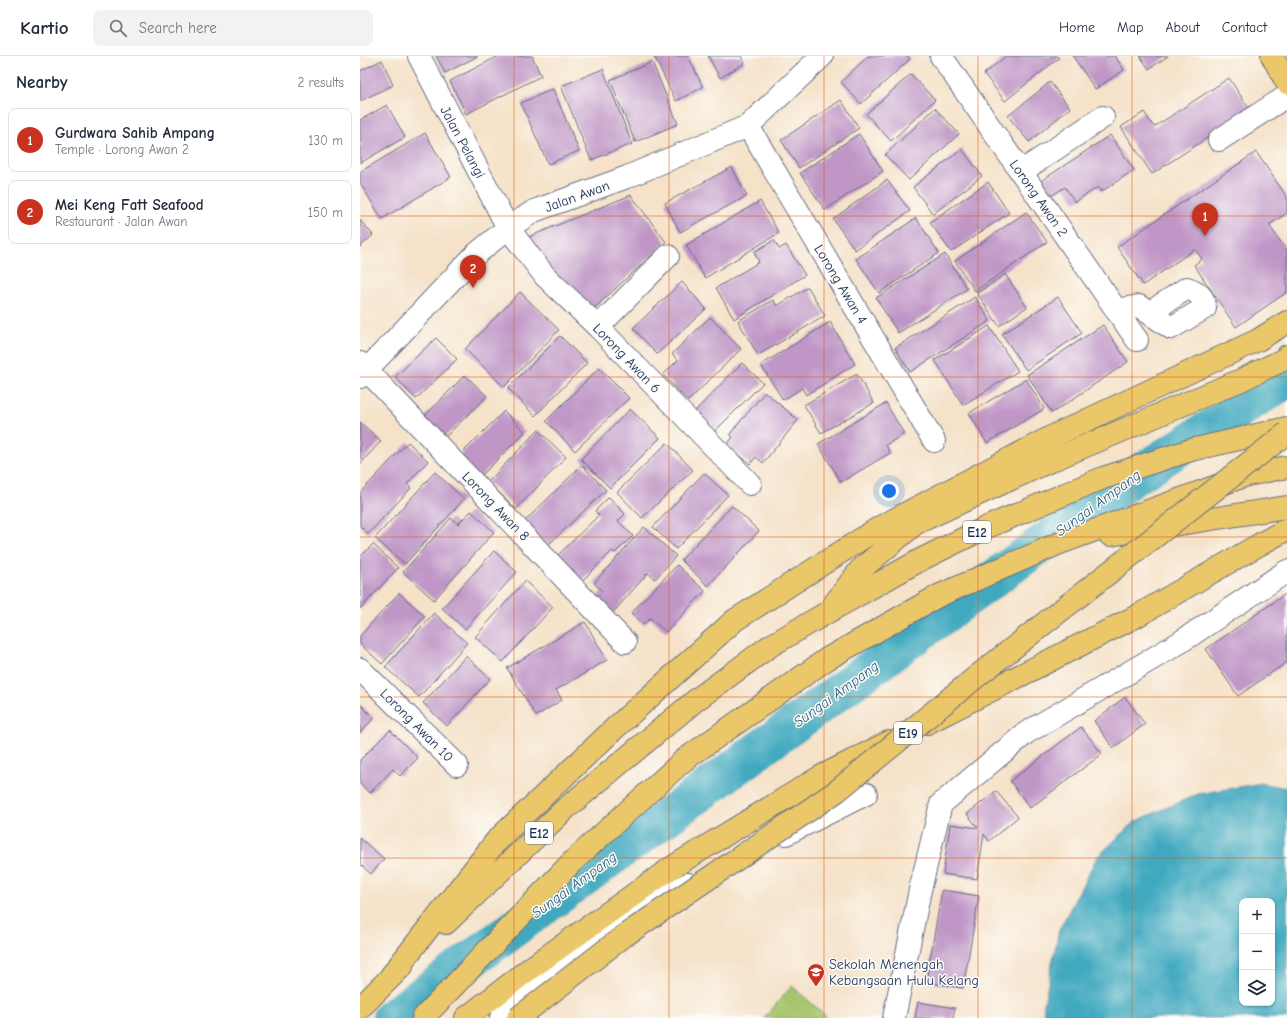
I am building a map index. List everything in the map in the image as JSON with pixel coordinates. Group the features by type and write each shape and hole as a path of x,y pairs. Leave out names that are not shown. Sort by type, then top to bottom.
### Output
{"highway":[{"path":"1272,56 1287,83"},
{"path":"391,976 496,840 615,728 735,620 880,526 1051,437 1258,340 1287,322"},
{"path":"828,612 860,570 916,523 1050,461 1241,380 1285,359 1287,356"},
{"name":"E12","path":"360,1008 391,976 564,810 708,691 770,646 929,555 984,528 1103,478 1191,450 1287,428"},
{"name":"E19","path":"518,1018 624,936 837,791 976,677 1287,433"},
{"path":"423,1018 572,862 684,760 834,655 938,596 1060,543 1247,475 1287,467"},
{"path":"1060,543 1287,507"},
{"path":"466,1018 528,970 671,868 820,778 1137,616 1287,529"}],"street":[{"name":"Jalan Pelangi","path":"418,56 508,228"},
{"name":"Jalan Awan","path":"362,370 475,255 508,228 534,211 627,177 748,126 822,56"},
{"name":"Lorong Awan 2","path":"941,56 1137,340"},
{"path":"1219,140 1287,96"},
{"path":"1021,172 1103,116"},
{"name":"Lorong Awan 4","path":"748,126 934,441"},
{"name":"Lorong Awan 6","path":"508,228 545,276 598,327 750,484"},
{"path":"598,327 668,256"},
{"path":"1116,310 1139,306 1149,314"},
{"name":"Lorong Awan 8","path":"362,370 625,642"},
{"path":"894,1018 920,890 941,804 1026,733 1179,643 1287,571"},
{"name":"Lorong Awan 10","path":"360,668 457,765"},
{"path":"501,1018 639,908 866,794"}],"green space":[{"path":"792,986 826,1016 824,1018 764,1018"}],"water":[{"path":"1261,783 1287,788 1287,1018 1043,1018 1044,1003 1059,930 1097,857 1134,822 1198,794"}],"building":[{"path":"436,56 478,56 445,73"},
{"path":"499,56 532,56 541,76 466,114 450,81"},
{"path":"654,56 688,56 703,87 676,101"},
{"path":"708,56 741,56 745,63 720,78"},
{"path":"868,56 908,56 910,59 861,104 841,82"},
{"path":"1006,56 1057,56 1059,58 1005,101 984,74"},
{"path":"1073,56 1115,56 1124,70 1095,89"},
{"path":"1140,56 1168,56 1149,69"},
{"path":"382,60 393,85 360,101 360,71"},
{"path":"652,62 678,124 635,142 610,80"},
{"path":"603,69 632,144 591,160 561,86"},
{"path":"911,74 935,100 891,141 866,114"},
{"path":"1229,78 1250,110 1152,174 1121,127 1144,112 1154,127"},
{"path":"1050,82 1070,108 1029,142 1008,116"},
{"path":"553,89 579,151 548,164 521,103"},
{"path":"841,100 859,128 799,168 781,140"},
{"path":"387,105 405,137 360,163 360,120"},
{"path":"935,108 959,134 909,180 885,155"},
{"path":"425,133 451,177 382,219 360,183 360,172"},
{"path":"859,134 883,171 825,210 800,173"},
{"path":"1110,135 1134,170 1101,192 1098,187 1075,202 1065,187 1048,198 1038,183"},
{"path":"962,149 982,176 933,214 913,187"},
{"path":"1256,152 1287,197 1287,213 1269,225 1287,251 1287,292 1236,327 1194,265 1202,259 1195,249 1143,285 1117,247"},
{"path":"732,167 747,196 680,232 665,203"},
{"path":"887,180 910,211 855,250 833,219"},
{"path":"988,182 1009,213 951,252 930,222"},
{"path":"631,195 666,242 590,312 521,240"},
{"path":"760,201 779,233 705,278 686,245"},
{"path":"1026,212 1047,242 975,291 955,261"},
{"path":"916,218 939,253 879,293 856,259"},
{"path":"360,220 373,235 360,247"},
{"path":"774,240 779,249 786,245 805,275 734,319 716,288 759,262 754,252"},
{"path":"945,254 967,289 898,333 876,298"},
{"path":"1005,274 1027,307 999,326 977,293"},
{"path":"682,282 706,309 657,354 633,328"},
{"path":"808,287 825,316 758,355 738,321 773,300 777,306"},
{"path":"520,292 559,330 504,387 465,349"},
{"path":"975,297 990,321 910,372 895,348"},
{"path":"1058,297 1082,333 1026,370 1002,334"},
{"path":"710,317 741,349 688,401 663,375 678,360 672,354"},
{"path":"830,322 855,364 806,395 802,388 783,400 761,365"},
{"path":"1103,325 1128,362 1052,413 1027,375"},
{"path":"989,326 1018,371 963,405 935,360"},
{"path":"560,336 587,363 535,416 508,388"},
{"path":"436,338 457,359 416,399 395,377"},
{"path":"742,363 763,383 713,433 693,413"},
{"path":"599,368 629,398 575,451 546,421"},
{"path":"857,374 874,403 821,433 804,405"},
{"path":"465,375 487,396 440,442 420,421"},
{"path":"1026,379 1044,409 987,443 969,413"},
{"path":"765,392 798,420 763,463 756,457 750,464 727,445 733,437 730,434"},
{"path":"886,403 904,434 886,445 890,453 841,482 818,444"},
{"path":"630,409 660,438 610,488 581,459"},
{"path":"504,411 525,432 476,481 455,460"},
{"path":"360,422 381,441 360,464"},
{"path":"538,430 566,457 516,509 488,482"},
{"path":"408,442 428,461 407,484 411,488 368,534 360,526 360,493"},
{"path":"667,443 693,470 642,518 617,492"},
{"path":"582,465 606,490 546,547 523,523"},
{"path":"435,472 464,499 405,564 375,538"},
{"path":"704,473 728,495 676,549 653,527"},
{"path":"609,497 625,514 618,521 633,536 615,553 612,551 578,585 553,560 599,515 595,511"},
{"path":"732,506 759,531 708,586 681,560"},
{"path":"471,511 494,532 434,600 403,572 451,518 458,524"},
{"path":"644,527 676,556 655,579 648,573 610,616 593,601 602,591 594,583"},
{"path":"373,544 398,568 360,609 360,557"},
{"path":"494,551 517,572 465,629 442,608"},
{"path":"677,565 705,591 666,632 650,618 644,625 631,613"},
{"path":"525,581 553,607 503,662 475,637"},
{"path":"399,593 425,616 382,664 360,644 360,636"},
{"path":"1287,593 1287,662 1238,696 1206,649"},
{"path":"434,613 467,643 419,697 385,667"},
{"path":"585,622 607,660 556,690 562,700 536,716 507,668"},
{"path":"466,656 490,679 447,726 423,703"},
{"path":"1125,697 1145,724 1113,748 1094,721"},
{"path":"360,704 374,718 360,733"},
{"path":"1081,727 1102,754 1030,808 1010,781"},
{"path":"390,730 418,758 400,776 393,769 370,793 360,784 360,760"},
{"path":"996,791 1018,817 989,841 984,834 977,879 943,874 950,824 978,828 967,814"},
{"path":"360,838 384,859 371,874 360,864"},
{"path":"942,890 979,896 963,988 926,982"},
{"path":"918,1002 955,1008 953,1018 915,1018"}],"waterway":[{"name":"Sungai Ampang","path":"391,1018 1132,478 1287,379"}],"place":[{"name":"Gurdwara Sahib Ampang","path":"1205,236"},
{"name":"Mei Keng Fatt Seafood","path":"473,288"},
{"name":"Sekolah Menengah Kebangsaan Hulu Kelang","path":"816,987"}]}
